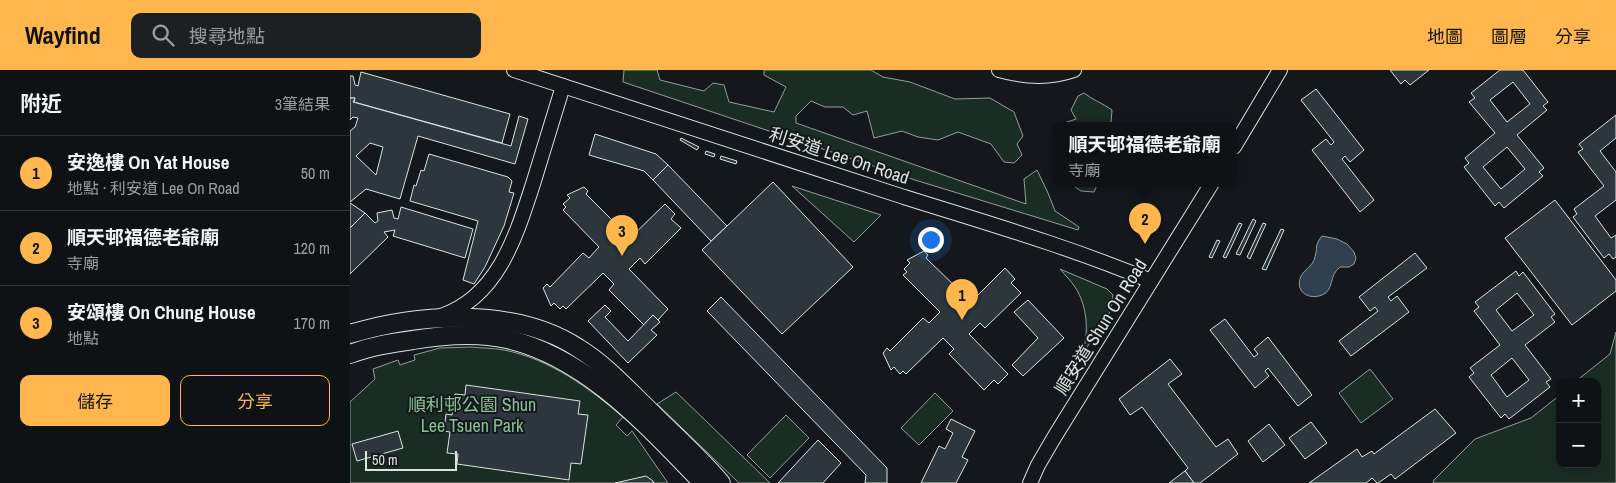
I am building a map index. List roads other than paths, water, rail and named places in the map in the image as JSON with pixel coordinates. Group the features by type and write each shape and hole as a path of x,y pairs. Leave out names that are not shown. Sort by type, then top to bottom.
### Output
{"main road":[{"path":"350,334 384,325 436,318 472,318 520,324 545,331 567,341 594,358 721,483"},
{"path":"350,354 377,346 456,335 506,339 530,346 550,354 586,376 622,403 703,483"},
{"path":"350,364 380,352 432,337"}],"street":[{"name":"利安道 Lee On Road","path":"514,70 907,198 1051,242 1151,280"},
{"path":"999,70 1039,77 1074,70"},
{"path":"1237,142 1280,70"},
{"path":"436,318 466,305 489,281 509,251 517,232 563,86"},
{"name":"順安道 Shun On Road","path":"1030,483 1038,465 1209,187"},
{"name":"順安道 Shun On Road","path":"1020,483 1038,465"}],"water":[{"path":"1322,236 1337,239 1347,244 1354,252 1356,258 1354,264 1349,267 1340,267 1336,271 1326,293 1313,297 1302,292 1299,284 1303,273 1314,260 1317,244"}],"place":[{"name":"順天邨福德老爺廟","path":"1145,244"},
{"name":"安頌樓 On Chung House","path":"622,256"},
{"name":"安逸樓 On Yat House","path":"962,320"}],"park label":[{"name":"順利邨公園 Shun Lee Tsuen Park","path":"472,415"}]}
